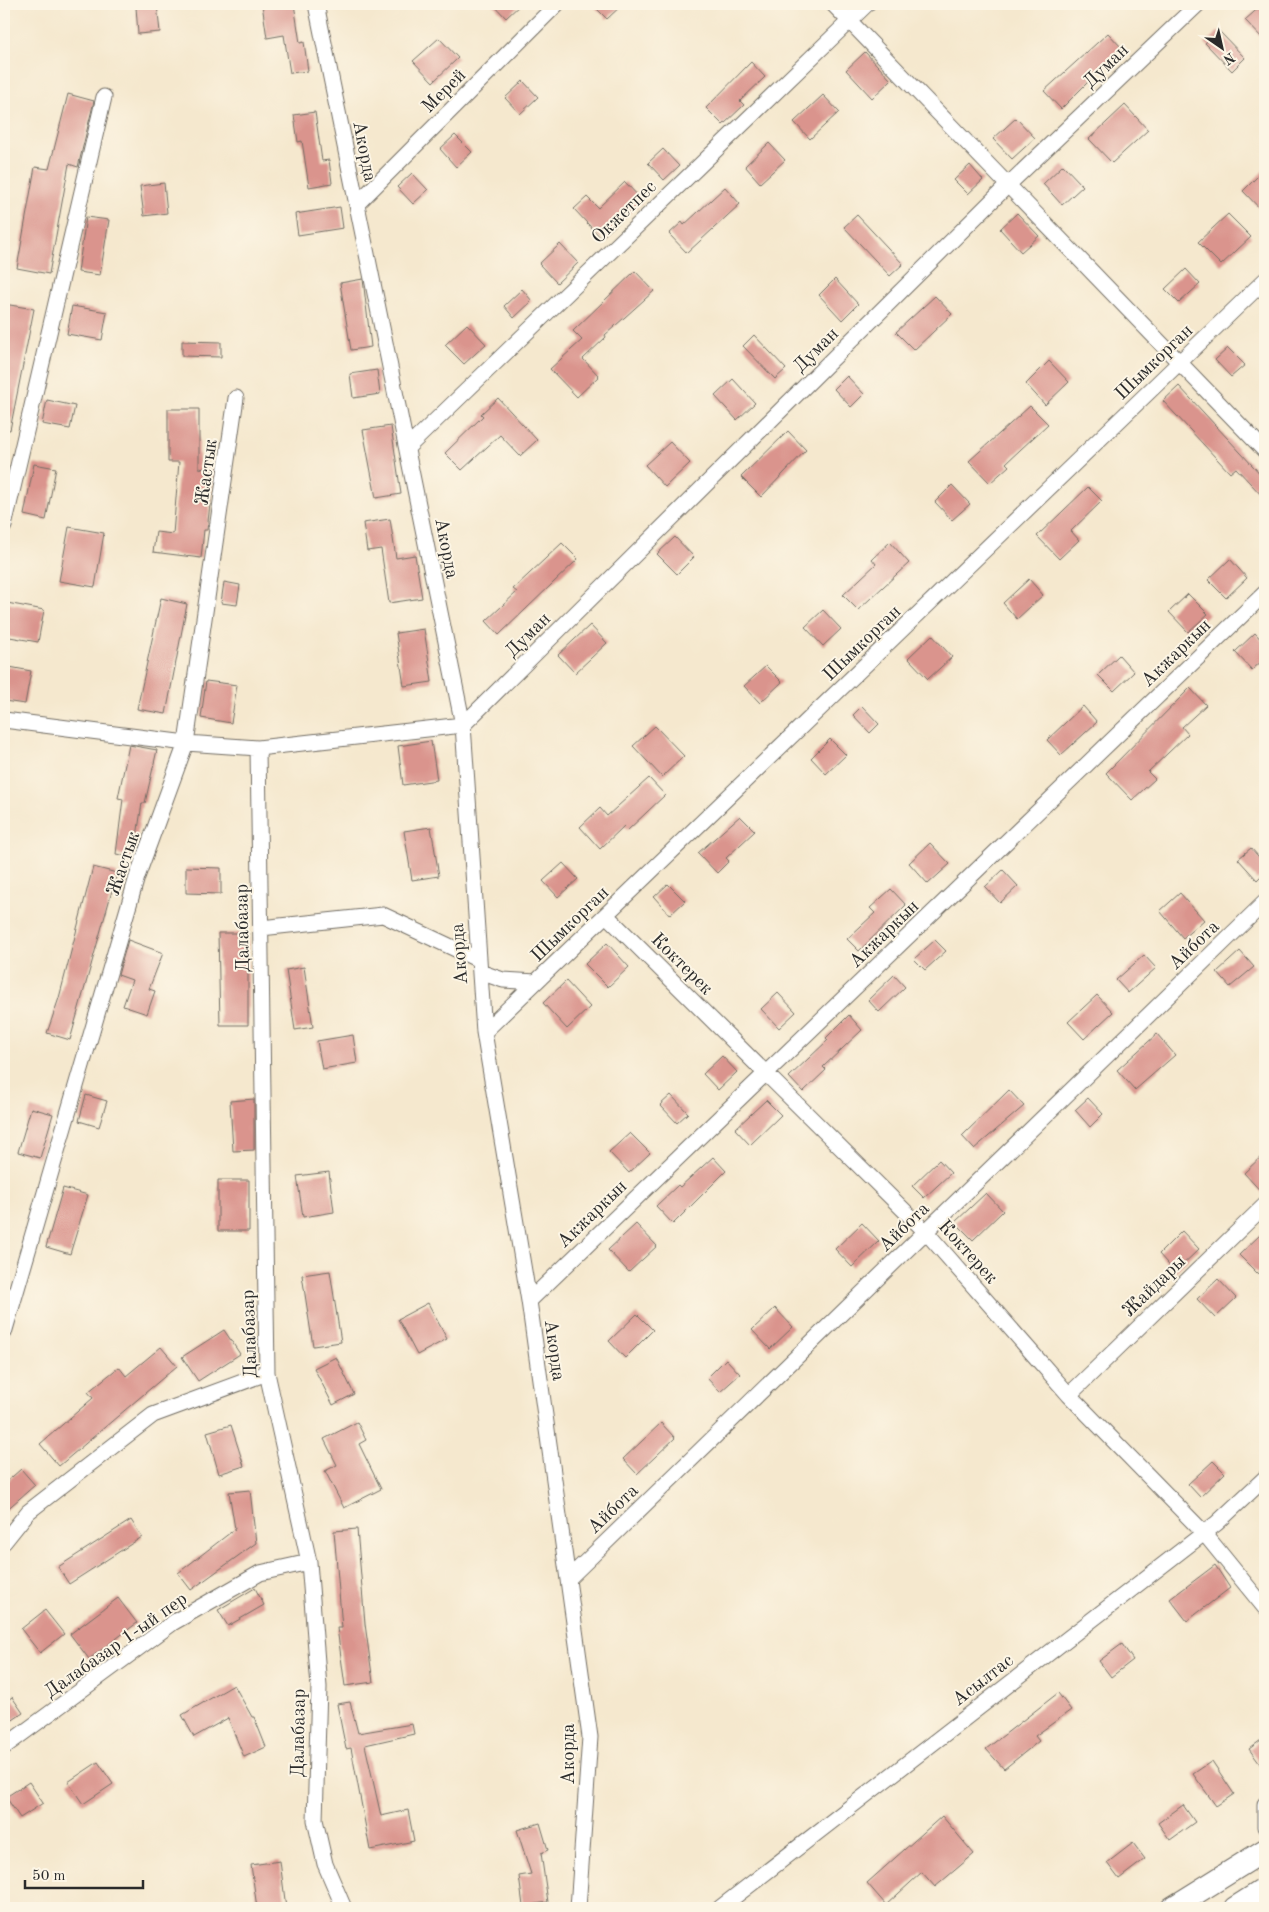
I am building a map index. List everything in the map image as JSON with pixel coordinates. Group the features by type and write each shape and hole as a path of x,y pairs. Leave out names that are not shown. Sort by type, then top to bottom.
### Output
{"main road":[{"path":"1172,1908 1265,1850"},
{"path":"1235,1908 1265,1890"}],"street":[{"name":"Акорда","path":"316,4 408,447 463,725 484,1032 529,1302 590,1737 578,1908"},
{"name":"Мерей","path":"357,204 557,4"},
{"path":"833,4 1265,451"},
{"name":"Окжетпес","path":"408,447 867,4"},
{"name":"Думан","path":"463,725 1009,184 1198,4"},
{"path":"4,526 104,98"},
{"name":"Шымкорган","path":"484,1032 1265,280"},
{"name":"Жастык","path":"4,1333 137,877 186,743 236,398"},
{"name":"Акжаркын","path":"529,1302 1265,593"},
{"path":"4,720 186,743 258,748 463,725"},
{"name":"Далабазар","path":"258,748 267,1373 309,1562 318,1687 315,1820 325,1864 344,1908"},
{"name":"Айбота","path":"568,1579 1265,902"},
{"path":"261,928 383,915 503,980 536,982"},
{"name":"Коктерек","path":"606,915 926,1232 1069,1395 1204,1532 1265,1608"},
{"name":"Жайдары","path":"1069,1395 1265,1204"},
{"path":"4,1542 28,1512 153,1415 267,1373"},
{"name":"Асылтас","path":"720,1908 1204,1532 1265,1478"},
{"name":"Далабазар 1-ый пер","path":"4,1747 174,1622 260,1573 309,1562"},
{"path":"1265,1804 1265,1826"}],"building":[{"path":"262,4 294,4 300,43 304,42 308,71 290,73 284,35 267,38"},
{"path":"493,4 521,4 506,18"},
{"path":"592,4 623,4 607,19"},
{"path":"1265,4 1265,41 1245,20"},
{"path":"157,5 160,32 138,34 136,7"},
{"path":"1219,31 1245,58 1232,71 1205,43"},
{"path":"1108,33 1122,48 1061,109 1044,91"},
{"path":"439,38 458,58 433,82 413,61"},
{"path":"865,52 891,80 872,98 846,70"},
{"path":"751,62 765,77 740,101 744,105 723,125 706,108"},
{"path":"523,81 538,97 520,114 505,98"},
{"path":"68,94 94,101 78,167 69,164 49,274 17,268 35,167 49,169"},
{"path":"823,95 839,112 810,139 794,122"},
{"path":"1125,105 1148,130 1112,163 1089,139"},
{"path":"315,112 322,161 329,160 332,183 309,187 302,141 298,142 294,115"},
{"path":"1016,118 1035,138 1012,159 993,139"},
{"path":"455,135 472,152 456,167 440,149"},
{"path":"769,143 785,160 760,183 745,166"},
{"path":"663,149 679,166 664,180 648,163"},
{"path":"970,165 983,180 968,194 954,180"},
{"path":"1063,165 1083,186 1062,205 1043,184"},
{"path":"1265,169 1265,214 1243,191"},
{"path":"412,173 428,190 413,204 397,187"},
{"path":"625,182 643,201 601,238 574,209 587,197 598,208"},
{"path":"164,183 167,213 144,216 140,186"},
{"path":"725,187 740,204 687,253 669,234 682,222 684,225"},
{"path":"340,207 343,228 298,235 295,214"},
{"path":"1017,213 1039,236 1021,252 1000,229"},
{"path":"1228,214 1251,237 1221,265 1198,242"},
{"path":"857,215 903,264 890,276 844,227"},
{"path":"86,217 109,220 100,275 78,272"},
{"path":"560,244 578,263 557,283 539,264"},
{"path":"1186,269 1200,284 1179,303 1165,289"},
{"path":"635,271 654,291 605,335 606,337 583,359 599,376 577,397 550,369 582,340 573,331"},
{"path":"363,279 371,347 351,350 340,283"},
{"path":"835,279 858,304 842,320 819,295"},
{"path":"522,289 532,301 514,318 504,306"},
{"path":"935,296 952,314 914,350 896,332"},
{"path":"4,304 34,309 10,430 4,429"},
{"path":"72,306 107,312 102,340 67,334"},
{"path":"467,324 486,344 464,364 445,345"},
{"path":"754,335 786,369 775,379 743,346"},
{"path":"182,341 221,342 221,357 182,356"},
{"path":"1228,348 1245,365 1231,377 1215,360"},
{"path":"1049,361 1069,382 1045,405 1026,384"},
{"path":"377,370 380,394 353,398 350,374"},
{"path":"847,376 864,394 851,407 834,389"},
{"path":"733,379 755,403 737,420 715,396"},
{"path":"1179,386 1265,479 1265,499 1236,468 1230,473 1163,401"},
{"path":"498,398 537,440 520,456 500,435 462,470 445,453 483,416 481,414"},
{"path":"47,400 75,406 70,429 42,424"},
{"path":"1030,406 1048,424 1006,463 1009,466 990,483 969,461"},
{"path":"168,409 199,409 199,468 214,470 207,530 204,530 201,558 153,552 156,532 173,534 179,462 168,462"},
{"path":"391,426 401,494 376,498 363,430"},
{"path":"788,431 806,450 761,497 741,477"},
{"path":"670,442 690,463 665,487 645,465"},
{"path":"34,464 56,468 46,520 24,515"},
{"path":"952,485 970,504 952,520 935,502"},
{"path":"1088,487 1102,501 1071,531 1079,540 1059,559 1037,536"},
{"path":"390,519 396,558 415,555 422,598 389,603 381,549 367,551 363,523"},
{"path":"69,527 104,533 95,587 59,581"},
{"path":"675,537 694,557 677,574 657,554"},
{"path":"890,542 909,563 858,610 843,595 876,564 872,559"},
{"path":"562,543 578,559 499,635 486,621 517,592 513,589"},
{"path":"1230,559 1247,578 1226,598 1208,580"},
{"path":"1029,579 1043,595 1017,619 1003,603"},
{"path":"224,582 240,585 237,605 221,603"},
{"path":"1188,594 1208,614 1188,632 1169,612"},
{"path":"161,598 187,604 166,714 137,709"},
{"path":"7,603 44,610 38,642 4,636"},
{"path":"823,610 841,629 823,646 805,627"},
{"path":"590,625 607,643 575,673 558,655"},
{"path":"424,629 432,682 404,686 396,633"},
{"path":"1255,633 1265,644 1265,658 1252,670 1235,652"},
{"path":"932,635 952,657 928,679 908,658"},
{"path":"1119,655 1134,672 1114,691 1098,675"},
{"path":"4,666 31,671 25,704 4,701"},
{"path":"766,666 782,682 760,703 744,686"},
{"path":"206,681 237,685 231,723 201,718"},
{"path":"1190,688 1206,705 1182,727 1188,734 1148,772 1155,779 1132,800 1106,773"},
{"path":"862,706 879,724 870,733 853,715"},
{"path":"1083,706 1097,722 1061,755 1047,740"},
{"path":"655,726 684,756 662,777 633,746"},
{"path":"830,739 846,755 826,774 811,758"},
{"path":"431,741 437,780 403,785 398,746"},
{"path":"129,745 157,750 145,803 142,803 134,857 116,854 123,799 118,798"},
{"path":"649,778 665,795 628,830 624,826 600,849 580,827 600,808 607,816"},
{"path":"740,816 755,831 726,858 729,861 717,873 698,853"},
{"path":"431,827 439,876 412,880 404,831"},
{"path":"930,843 950,864 928,884 909,863"},
{"path":"1251,848 1265,864 1265,872 1257,880 1238,859"},
{"path":"563,863 578,879 558,897 543,881"},
{"path":"93,867 117,873 70,1040 47,1033 59,998"},
{"path":"186,867 221,868 221,894 186,893"},
{"path":"1003,870 1018,886 1000,903 985,887"},
{"path":"668,884 685,901 670,915 654,897"},
{"path":"891,889 906,905 859,951 847,939 875,913 870,908"},
{"path":"1180,893 1204,920 1183,938 1160,911"},
{"path":"218,933 248,933 248,1025 220,1025"},
{"path":"128,940 163,953 149,989 155,991 147,1014 123,1006 132,980 118,975"},
{"path":"935,940 946,951 925,970 914,959"},
{"path":"607,943 629,967 608,987 585,964"},
{"path":"1240,951 1254,967 1230,987 1217,972"},
{"path":"1144,955 1156,968 1128,993 1116,980"},
{"path":"304,967 313,1027 295,1030 286,970"},
{"path":"894,975 905,987 879,1012 868,1000"},
{"path":"566,981 590,1007 567,1029 543,1003"},
{"path":"778,993 796,1012 779,1028 761,1009"},
{"path":"1097,995 1113,1012 1084,1039 1068,1022"},
{"path":"849,1015 862,1030 823,1067 826,1070 803,1092 789,1077 828,1040 826,1038"},
{"path":"1157,1034 1175,1055 1135,1090 1117,1070"},
{"path":"353,1035 357,1063 322,1069 317,1041"},
{"path":"722,1056 737,1072 718,1090 703,1074"},
{"path":"1009,1090 1024,1106 974,1149 962,1136"},
{"path":"86,1095 107,1101 99,1127 79,1121"},
{"path":"671,1095 688,1113 677,1123 660,1105"},
{"path":"1088,1098 1103,1114 1090,1127 1075,1110"},
{"path":"254,1099 254,1150 233,1151 230,1101"},
{"path":"766,1100 781,1115 750,1145 735,1129"},
{"path":"31,1108 53,1114 40,1158 18,1152"},
{"path":"630,1133 650,1153 629,1173 609,1152"},
{"path":"1265,1153 1265,1196 1244,1173"},
{"path":"713,1157 726,1171 673,1224 656,1206 678,1185 680,1187"},
{"path":"939,1160 951,1173 924,1198 912,1186"},
{"path":"329,1172 334,1212 303,1217 297,1176"},
{"path":"218,1180 249,1180 249,1231 218,1231"},
{"path":"63,1188 88,1195 70,1254 46,1247"},
{"path":"986,1193 1003,1211 973,1240 955,1222"},
{"path":"862,1223 879,1241 852,1267 835,1249"},
{"path":"636,1224 657,1246 629,1272 608,1250"},
{"path":"1182,1231 1199,1249 1175,1272 1159,1254"},
{"path":"1260,1235 1265,1241 1265,1267 1258,1274 1239,1255"},
{"path":"330,1271 341,1342 313,1346 302,1275"},
{"path":"1218,1279 1236,1298 1215,1318 1197,1299"},
{"path":"428,1303 447,1339 417,1355 398,1319"},
{"path":"775,1308 793,1327 770,1349 752,1330"},
{"path":"637,1314 653,1330 625,1358 609,1341"},
{"path":"224,1330 240,1354 198,1381 182,1357"},
{"path":"161,1347 177,1366 59,1466 40,1444 93,1398 88,1392 119,1367 126,1376"},
{"path":"336,1357 354,1394 333,1405 314,1368"},
{"path":"726,1359 740,1374 720,1392 707,1378"},
{"path":"357,1422 366,1440 359,1444 381,1489 344,1508 325,1471 337,1465 324,1439"},
{"path":"661,1423 675,1438 637,1474 623,1459"},
{"path":"231,1425 244,1466 219,1474 207,1432"},
{"path":"1213,1461 1225,1473 1200,1497 1188,1484"},
{"path":"21,1469 35,1485 4,1512 4,1484"},
{"path":"250,1490 256,1543 191,1590 178,1573 235,1529 229,1492"},
{"path":"131,1520 142,1537 69,1584 58,1567"},
{"path":"357,1529 365,1624 373,1682 345,1686 337,1628 342,1628 334,1531"},
{"path":"1215,1565 1230,1588 1187,1621 1170,1599"},
{"path":"255,1588 264,1605 228,1626 218,1610"},
{"path":"118,1598 137,1623 89,1659 70,1634"},
{"path":"45,1610 64,1634 40,1653 21,1629"},
{"path":"1122,1644 1133,1660 1111,1677 1099,1661"},
{"path":"234,1685 252,1717 254,1717 266,1747 244,1757 228,1718 194,1737 182,1715"},
{"path":"1058,1693 1071,1710 1035,1736 1039,1741 1004,1769 986,1749"},
{"path":"12,1697 23,1713 4,1726 4,1703"},
{"path":"350,1702 358,1733 412,1724 414,1734 365,1745 381,1816 408,1810 414,1841 370,1850 351,1748 346,1749 337,1704"},
{"path":"1265,1737 1265,1771 1249,1749"},
{"path":"1212,1761 1234,1794 1216,1806 1193,1774"},
{"path":"98,1762 113,1784 83,1804 68,1782"},
{"path":"29,1782 43,1803 20,1818 6,1797"},
{"path":"1183,1805 1195,1822 1170,1840 1158,1823"},
{"path":"942,1816 974,1854 935,1887 922,1872 886,1905 867,1883"},
{"path":"540,1823 548,1850 541,1853 548,1902 523,1906 519,1876 531,1874 517,1830"},
{"path":"1133,1843 1145,1859 1119,1879 1107,1863"},
{"path":"280,1861 286,1908 257,1908 251,1865"}]}
